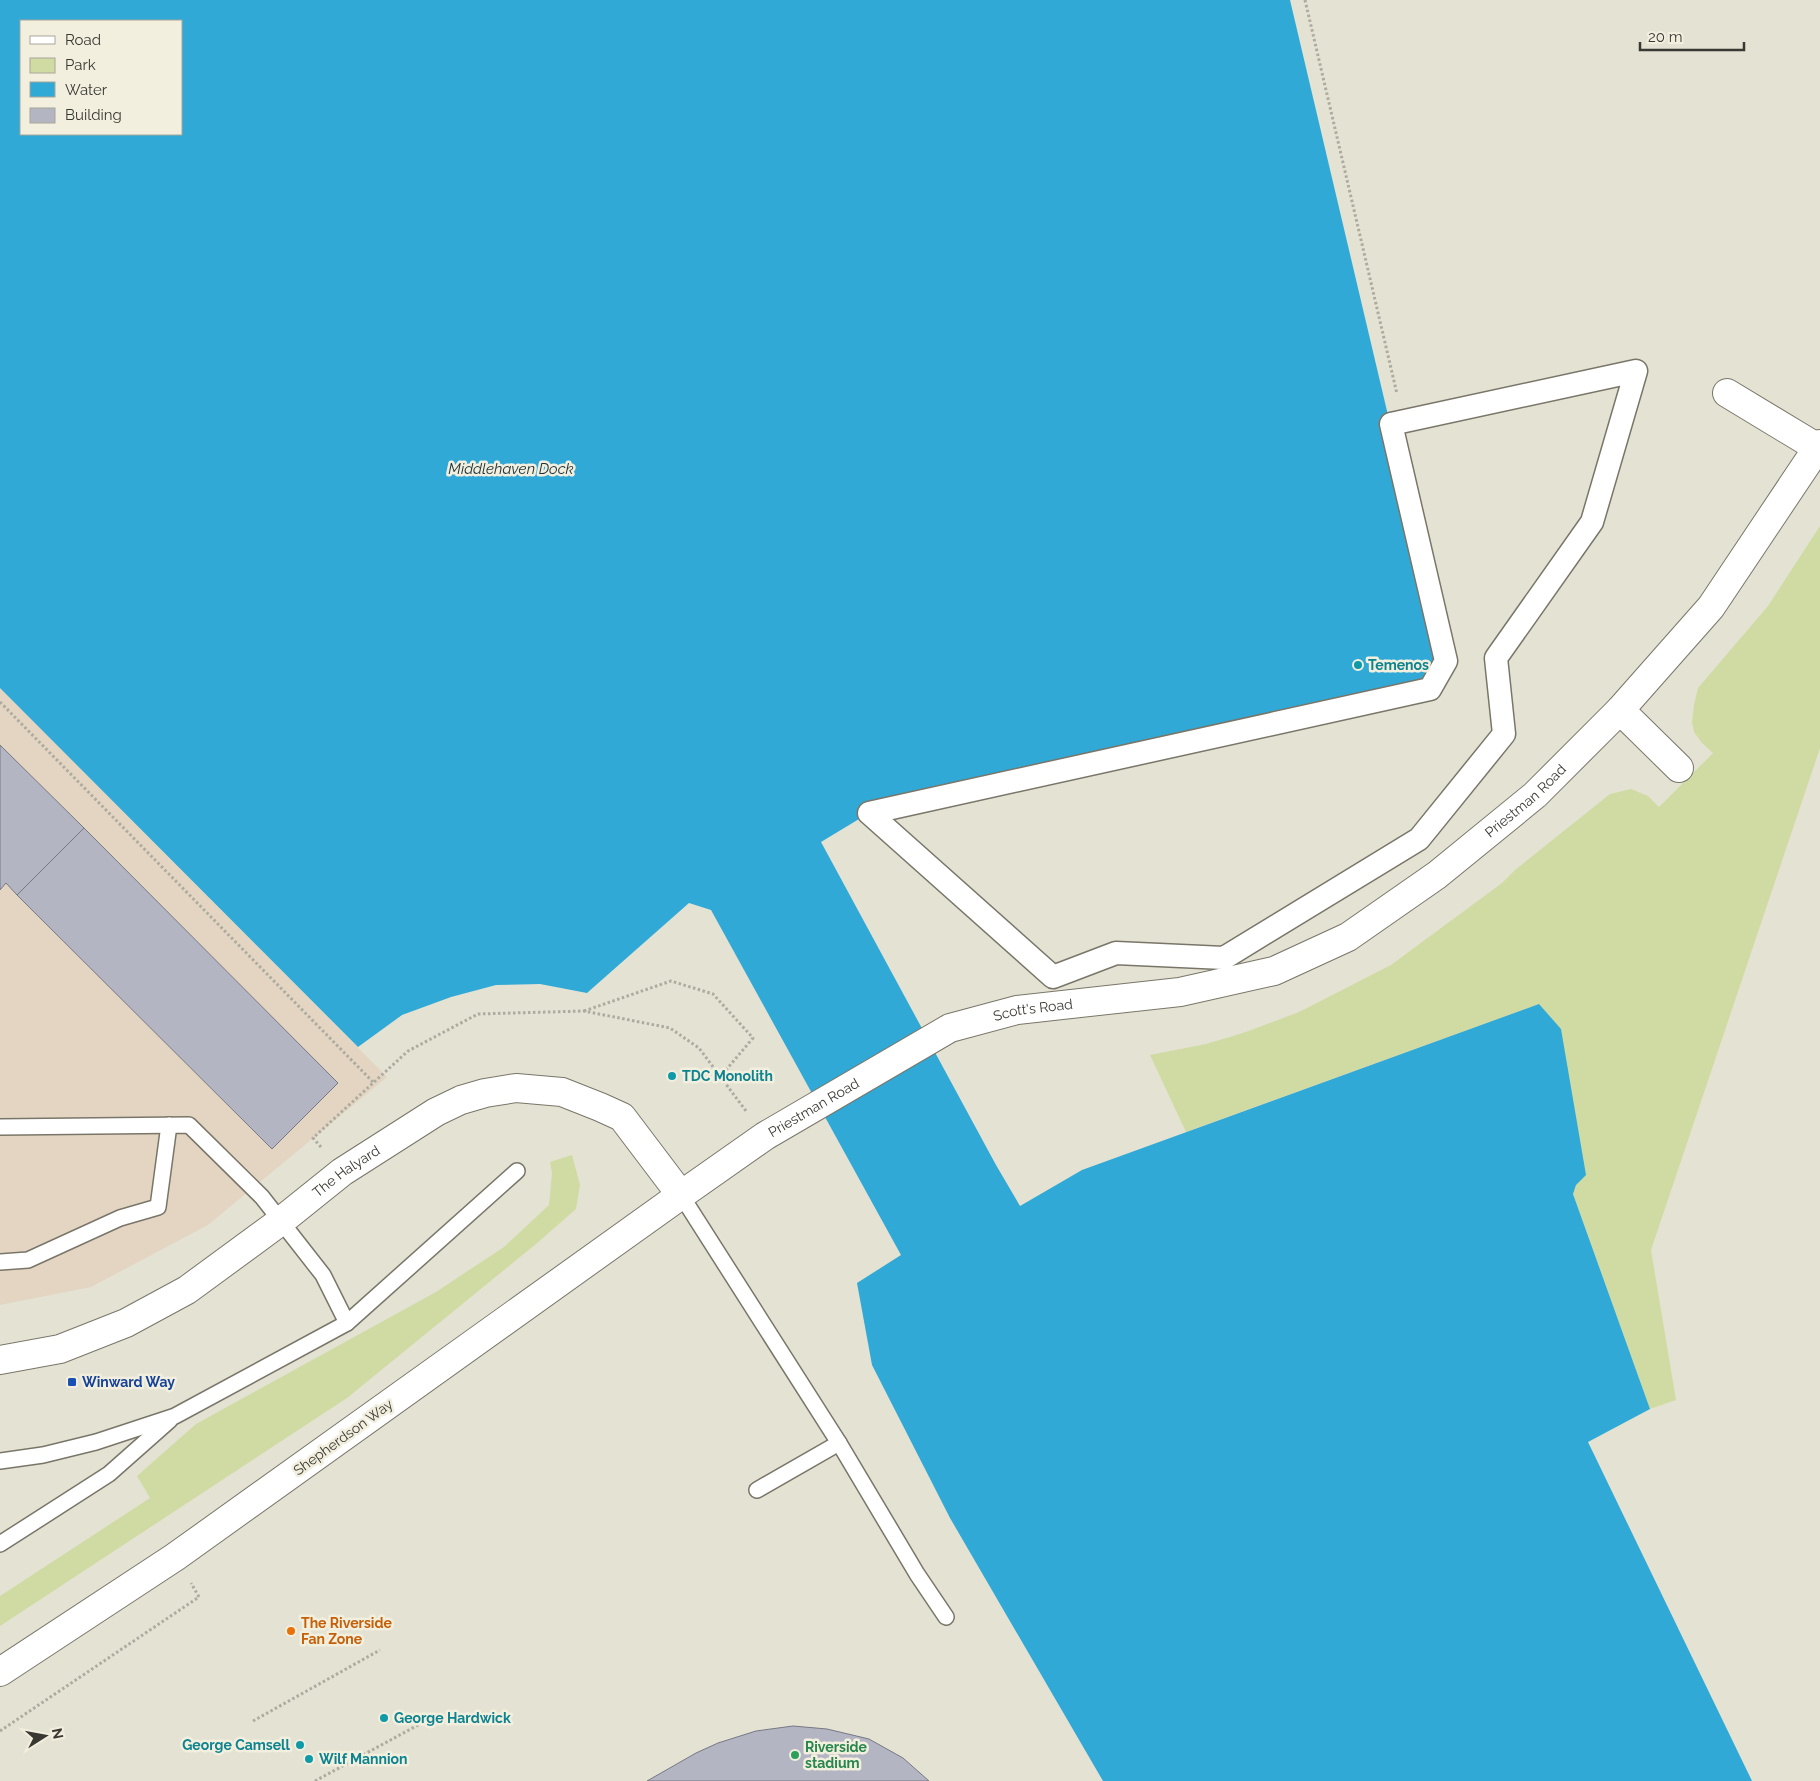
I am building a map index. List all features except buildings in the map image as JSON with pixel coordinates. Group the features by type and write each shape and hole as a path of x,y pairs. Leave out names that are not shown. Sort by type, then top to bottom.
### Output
{"street":[{"path":"1636,371 1592,522 1496,658 1504,734 1419,839 1224,958 1116,953 1054,977 869,813 1430,689 1446,661 1391,424 1404,421 1636,371"},
{"path":"1727,393 1819,446"},
{"name":"Priestman Road","path":"1118,998 1180,992 1274,971 1348,937 1437,875 1536,795 1620,710 1711,607 1819,446"},
{"path":"1620,710 1679,768"},
{"name":"Scott's Road","path":"950,1028 1017,1010 1118,998"},
{"name":"Priestman Road","path":"682,1195 765,1136 950,1028"},
{"name":"The Halyard","path":"0,1360 60,1349 126,1323 187,1290 281,1221 342,1172 436,1112 461,1100 485,1093 516,1088 562,1092 622,1118 682,1195"},
{"name":"Shepherdson Way","path":"0,1672 175,1557 682,1195"}],"lane":[{"path":"0,1262 28,1260 120,1218 158,1207 169,1125"},
{"path":"0,1127 189,1125 262,1197 324,1275 347,1323"},
{"path":"0,1461 96,1442 175,1416 347,1323 517,1171"},
{"path":"682,1195 839,1443 916,1574 946,1617"},
{"path":"0,1544 109,1474 175,1416"},
{"path":"756,1490 839,1443"}],"path":[{"path":"1305,0 1404,421"},
{"path":"0,702 373,1082"},
{"path":"584,1011 671,980 713,994 754,1038 720,1077"},
{"path":"342,1172 313,1138 408,1051 478,1014 584,1011 670,1028 699,1048 765,1136"},
{"path":"0,1731 199,1597 175,1557"},
{"path":"253,1720 380,1650"},
{"path":"315,1781 420,1724"}],"shaded area":[{"path":"0,688 387,1077 208,1225 91,1287 0,1305"}],"green space":[{"path":"1820,526 1820,748 1651,1250 1676,1400 1650,1409 1573,1194 1576,1185 1539,1004 1186,1132 1150,1055 1206,1044 1243,1033 1299,1012 1391,965 1502,883 1515,870 1610,794 1631,789 1648,796 1659,807 1713,753 1694,732 1692,722 1698,688 1768,606"},
{"path":"572,1155 580,1185 576,1209 536,1244 347,1398 0,1626 0,1596 150,1498 137,1476 196,1424 436,1292 504,1247 549,1205 552,1173 550,1162"}],"water":[{"name":"Middlehaven Dock","path":"0,0 1290,0 1446,661 1430,689 869,813 821,842 1020,1206 1082,1170 1539,1004 1561,1029 1586,1175 1576,1185 1573,1194 1650,1409 1588,1442 1752,1781 1103,1781 950,1518 872,1365 857,1283 901,1255 711,910 689,903 587,993 540,984 496,985 451,997 402,1015 358,1047 0,688"}],"place":[{"name":"Temenos","path":"1358,665"},
{"name":"TDC Monolith","path":"672,1076"},
{"name":"Winward Way","path":"72,1382"},
{"name":"The Riverside Fan Zone","path":"291,1631"},
{"name":"George Hardwick","path":"384,1718"},
{"name":"George Camsell","path":"300,1745"},
{"name":"Riverside stadium","path":"795,1755"},
{"name":"Wilf Mannion","path":"309,1759"}]}
